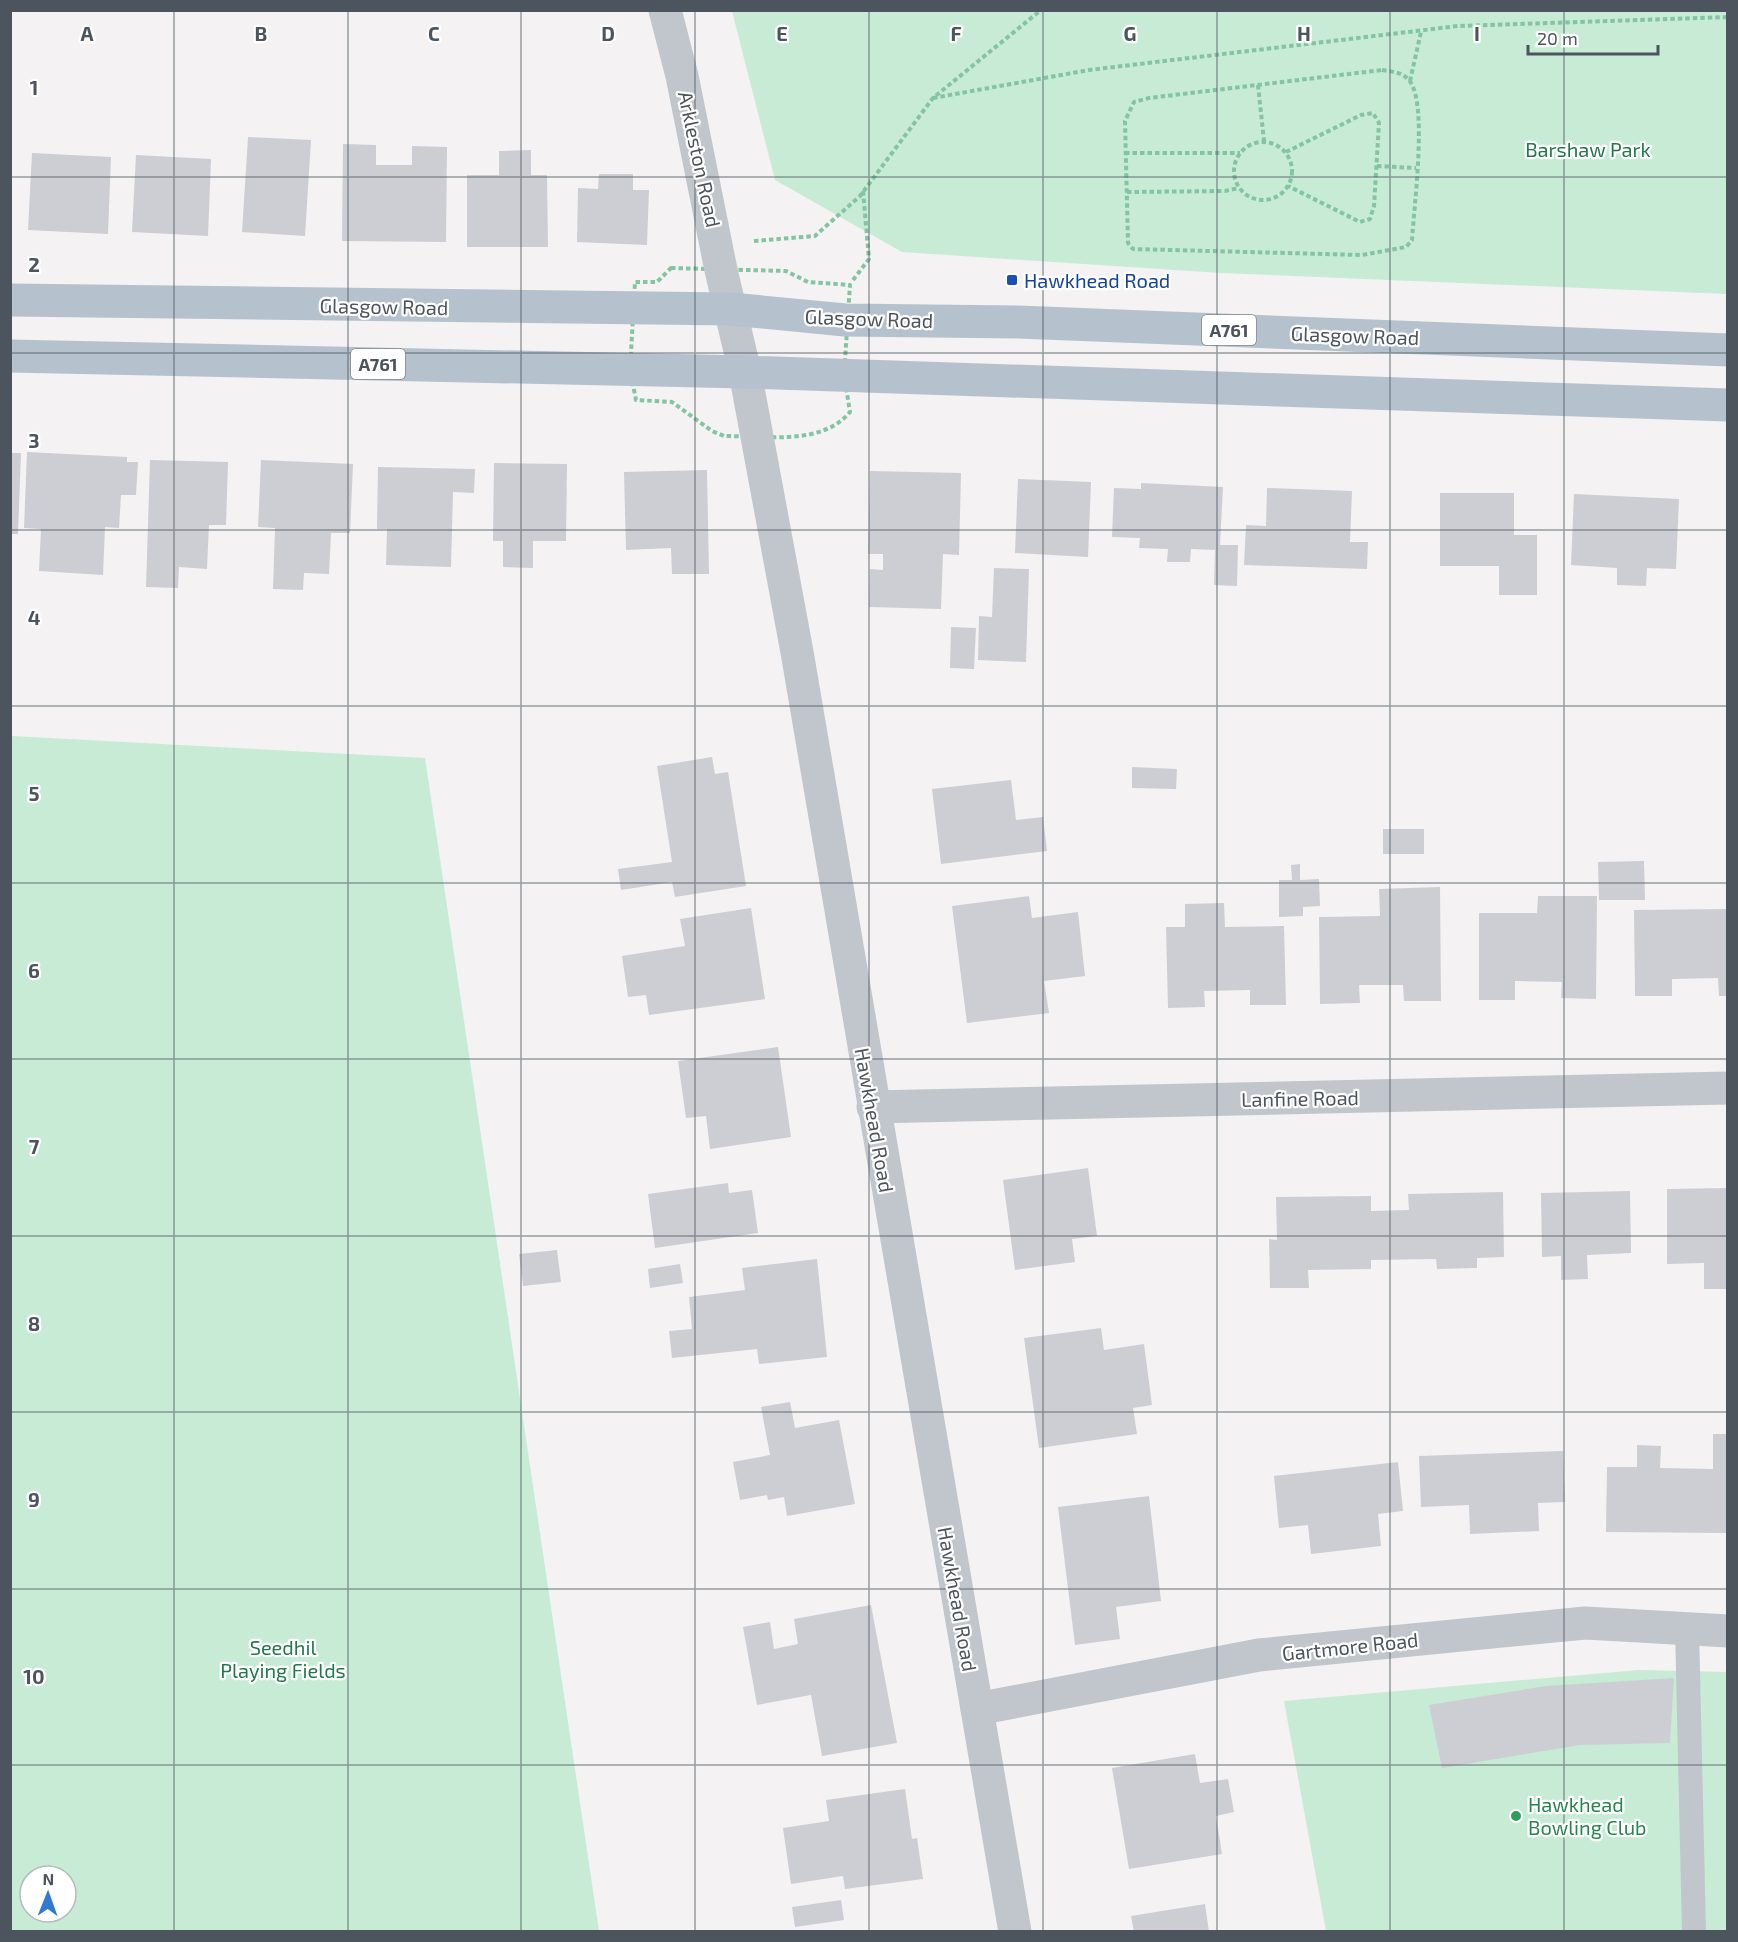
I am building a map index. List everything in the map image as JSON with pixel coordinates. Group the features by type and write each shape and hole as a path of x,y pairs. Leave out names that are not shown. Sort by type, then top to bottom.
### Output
{"main road":[{"name":"Glasgow Road","path":"10,300 731,309 845,320 1018,322 1728,350"},
{"name":"A761","path":"10,356 745,372 1728,405"}],"street":[{"name":"Arkleston Road","path":"665,10 682,76 731,309"},
{"name":"Hawkhead Road","path":"731,309 745,372 797,652 1015,1932"},
{"name":"Lanfine Road","path":"873,1107 1728,1088"},
{"name":"Gartmore Road","path":"977,1709 1259,1655 1585,1623 1728,1631"}],"lane":[{"path":"1687,1628 1694,1932"}],"path":[{"path":"719,250 754,241 815,236 860,196 933,98 1041,10"},
{"path":"933,98 1089,70 1470,25 1728,17"},
{"path":"1410,81 1401,74 1382,70 1134,102 1125,121 1128,243 1133,249 1362,255 1406,247 1412,240 1419,116 1410,81 1421,32"},
{"path":"1258,85 1264,141"},
{"path":"1286,152 1361,114 1373,113 1379,123 1374,206 1370,219 1360,222 1288,186"},
{"path":"1264,141 1286,152 1292,167 1288,186 1273,199 1253,199 1239,188 1233,170 1240,153 1246,146 1264,141"},
{"path":"1125,153 1240,153"},
{"path":"1377,166 1416,168"},
{"path":"1127,192 1225,191 1239,188"},
{"path":"850,285 869,259 863,190"}],"green space":[{"name":"Barshaw Park","path":"732,11 1727,11 1727,294 1221,273 902,252 775,180"},
{"name":"Seedhil Playing Fields","path":"11,736 425,758 599,1931 11,1931"},
{"name":"Hawkhead Bowling Club","path":"1639,1670 1727,1672 1727,1931 1326,1931 1284,1701"}],"building":[{"path":"248,137 311,140 305,236 242,232"},
{"path":"343,144 376,145 376,165 412,165 412,146 447,147 446,242 342,241"},
{"path":"531,150 531,175 547,175 548,247 467,247 467,175 499,175 499,151"},
{"path":"32,153 111,157 108,234 28,230"},
{"path":"136,155 211,159 208,236 132,232"},
{"path":"599,174 633,174 633,190 649,190 647,245 577,242 578,188 598,189"},
{"path":"27,452 127,457 127,462 138,462 136,495 121,495 119,528 105,527 103,575 39,571 41,529 24,528"},
{"path":"10,453 21,453 18,534 10,534"},
{"path":"150,460 228,462 226,525 209,525 207,569 179,567 178,588 146,587"},
{"path":"261,460 353,464 350,533 331,533 329,574 304,573 303,590 273,589 275,528 258,527"},
{"path":"494,463 567,464 566,541 533,541 533,568 503,567 503,541 493,541"},
{"path":"378,467 475,469 474,493 453,492 451,567 386,565 387,529 377,529"},
{"path":"707,470 709,574 672,574 671,548 626,550 624,472"},
{"path":"870,471 961,473 959,555 943,554 941,609 869,607 870,569 883,570 883,554 868,554"},
{"path":"1018,479 1091,482 1088,557 1015,553"},
{"path":"1141,483 1223,487 1220,545 1238,545 1237,586 1214,585 1215,550 1191,549 1190,562 1167,562 1168,549 1139,548 1140,538 1112,537 1114,488 1141,489"},
{"path":"1267,488 1352,491 1350,542 1368,542 1367,569 1244,565 1246,525 1266,526"},
{"path":"1440,493 1514,493 1514,535 1537,535 1537,595 1499,595 1499,566 1440,566"},
{"path":"1574,494 1679,499 1676,569 1647,568 1646,586 1617,585 1617,568 1571,565"},
{"path":"994,568 1029,569 1026,662 978,660 979,616 992,617"},
{"path":"951,627 976,628 974,669 950,668"},
{"path":"712,757 715,774 728,772 746,886 675,897 672,882 621,890 618,869 672,862 657,766"},
{"path":"1132,767 1177,769 1176,789 1132,788"},
{"path":"1011,780 1016,820 1043,817 1047,851 941,864 932,789"},
{"path":"1383,829 1424,829 1424,854 1383,854"},
{"path":"1644,861 1645,900 1599,900 1598,862"},
{"path":"1300,864 1300,880 1319,879 1320,906 1303,907 1303,916 1279,917 1279,880 1292,880 1291,865"},
{"path":"1440,887 1441,1001 1404,1001 1403,985 1359,985 1360,1003 1320,1004 1319,917 1380,916 1379,889"},
{"path":"1029,896 1032,918 1078,912 1085,976 1044,981 1049,1013 967,1023 952,906"},
{"path":"1538,896 1597,896 1596,999 1561,998 1562,982 1515,981 1515,1000 1479,1000 1479,913 1537,913"},
{"path":"1224,903 1225,927 1284,926 1286,1005 1250,1005 1250,990 1204,991 1205,1007 1168,1008 1166,927 1185,927 1185,904"},
{"path":"751,908 765,999 649,1015 646,995 628,997 622,956 685,946 680,919"},
{"path":"1728,909 1728,996 1719,996 1718,978 1672,979 1672,996 1635,996 1634,910"},
{"path":"778,1047 791,1137 710,1149 706,1116 686,1118 678,1061"},
{"path":"1088,1168 1097,1236 1072,1239 1075,1262 1015,1270 1003,1180"},
{"path":"728,1183 729,1193 752,1190 758,1233 655,1248 648,1194"},
{"path":"1728,1188 1728,1289 1704,1289 1704,1263 1667,1264 1667,1189"},
{"path":"1630,1191 1631,1253 1587,1255 1588,1279 1561,1280 1561,1256 1542,1257 1541,1193"},
{"path":"1503,1192 1504,1257 1477,1258 1477,1268 1437,1269 1436,1259 1371,1260 1371,1269 1308,1270 1309,1288 1270,1288 1269,1239 1277,1240 1276,1197 1371,1196 1371,1211 1409,1210 1408,1194"},
{"path":"557,1250 561,1282 523,1286 519,1254"},
{"path":"817,1259 827,1357 759,1364 757,1349 672,1358 669,1331 692,1329 689,1297 745,1290 742,1268"},
{"path":"680,1264 683,1283 650,1288 648,1269"},
{"path":"1101,1328 1104,1350 1144,1344 1152,1405 1133,1408 1137,1434 1039,1448 1024,1338"},
{"path":"790,1402 795,1428 839,1420 855,1504 787,1516 784,1497 768,1500 767,1495 740,1500 733,1462 770,1455 761,1407"},
{"path":"1713,1434 1728,1434 1728,1533 1606,1532 1607,1467 1637,1467 1637,1445 1661,1446 1660,1468 1713,1469"},
{"path":"1563,1451 1565,1502 1538,1503 1539,1531 1470,1534 1469,1505 1421,1507 1419,1456"},
{"path":"1398,1462 1403,1511 1378,1514 1381,1546 1311,1554 1308,1525 1279,1528 1274,1476"},
{"path":"1149,1496 1161,1601 1116,1607 1120,1639 1075,1645 1058,1507"},
{"path":"871,1605 897,1743 822,1756 811,1695 757,1705 743,1627 770,1622 774,1649 798,1644 794,1619"},
{"path":"1674,1678 1670,1743 1580,1745 1442,1768 1429,1705 1546,1686"},
{"path":"1195,1754 1200,1783 1228,1779 1234,1812 1216,1816 1222,1854 1129,1869 1112,1768"},
{"path":"905,1789 912,1839 917,1838 923,1879 845,1889 843,1876 791,1884 783,1828 829,1821 826,1800"},
{"path":"841,1900 844,1920 795,1927 792,1907"},
{"path":"1205,1904 1209,1932 1134,1932 1131,1916"}],"place":[{"name":"Hawkhead Road","path":"1012,280"},
{"name":"Hawkhead Bowling Club","path":"1516,1816"}]}
